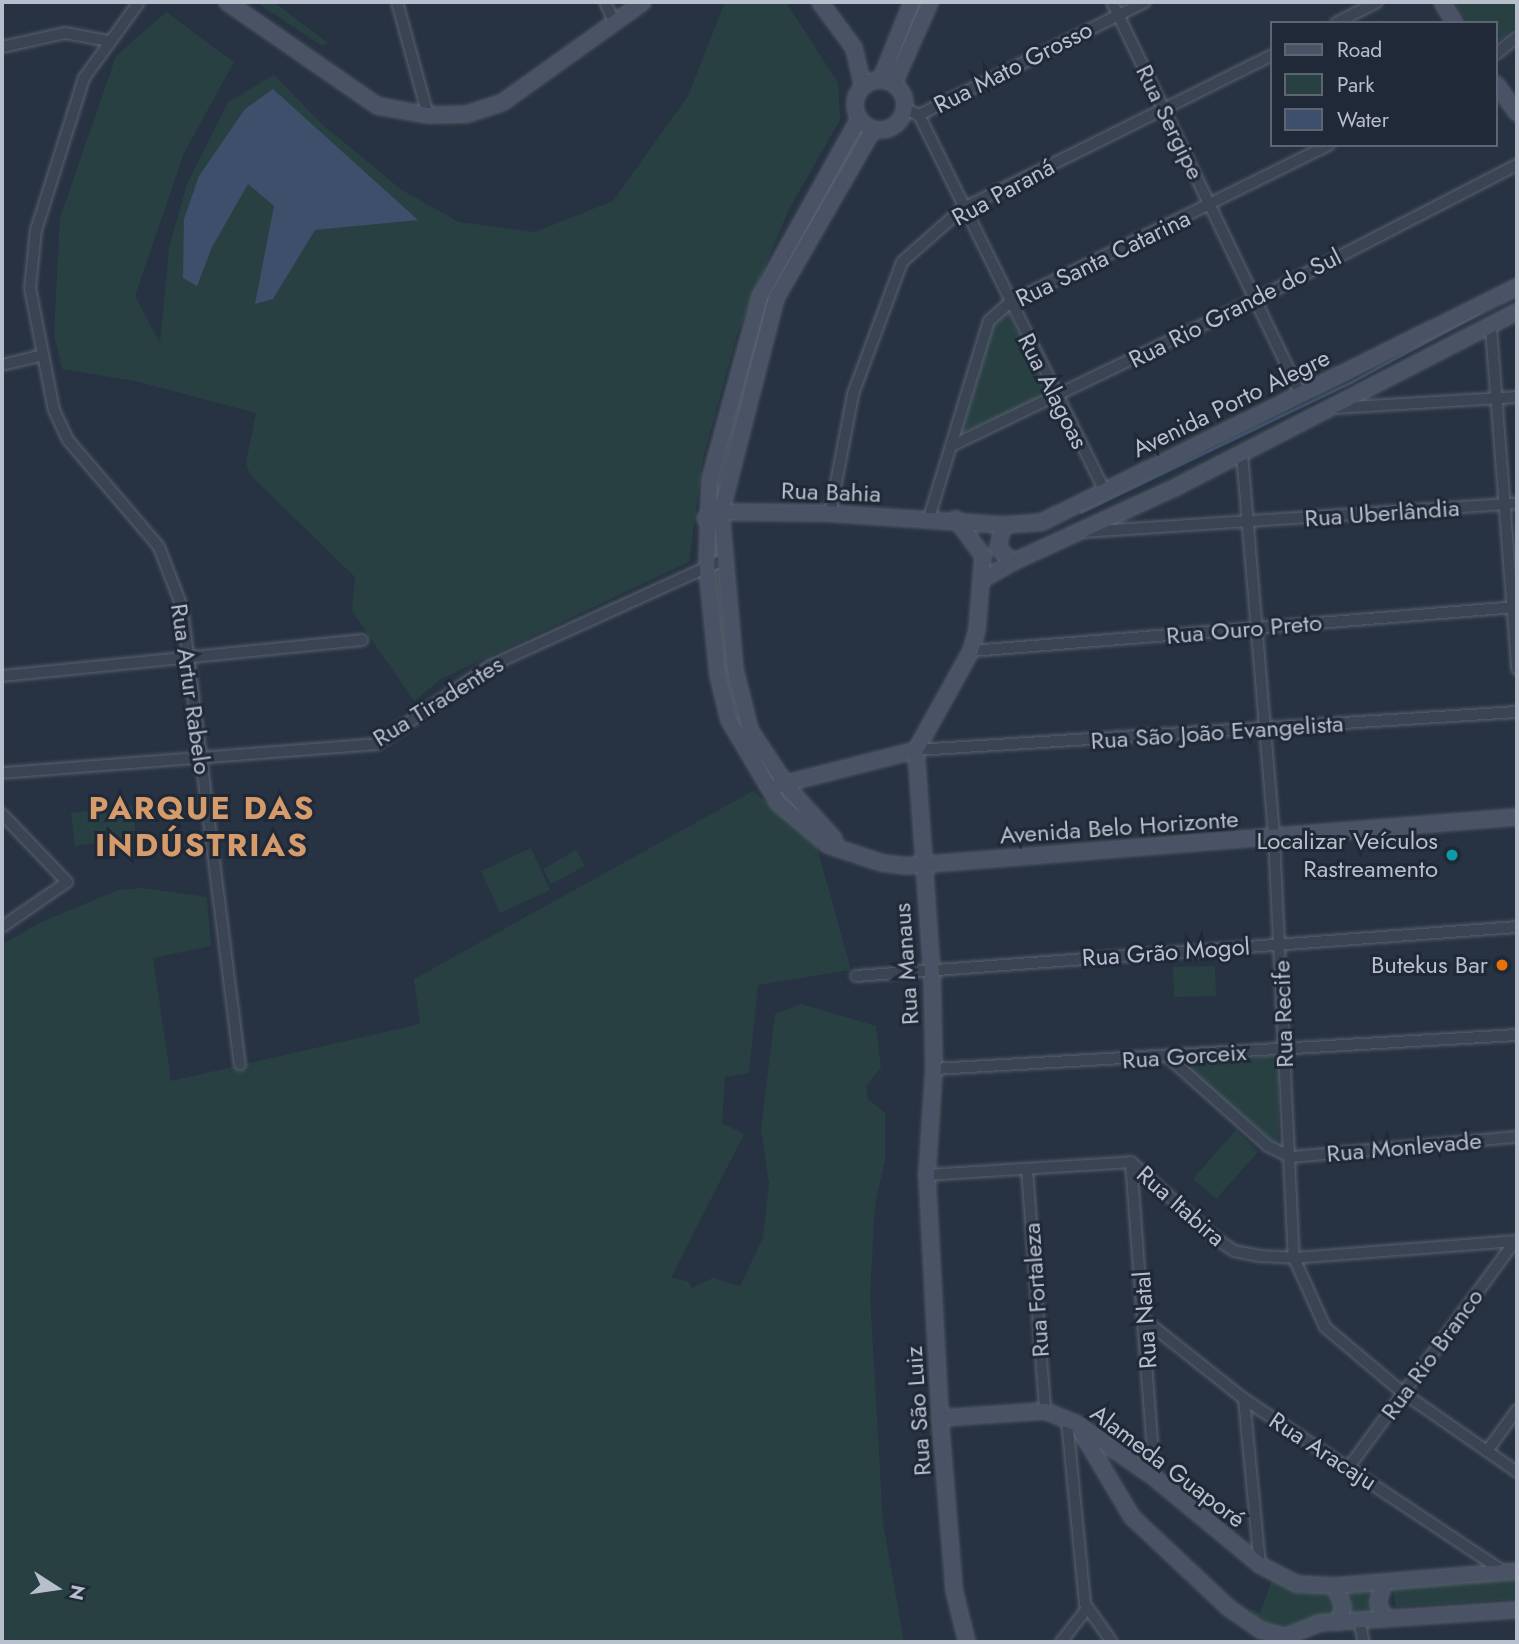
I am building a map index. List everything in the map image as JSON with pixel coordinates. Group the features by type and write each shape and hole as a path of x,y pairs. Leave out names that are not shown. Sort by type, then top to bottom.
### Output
{"main road":[{"path":"227,2 378,106 428,115 467,114 503,102 643,2"},
{"path":"820,2 854,48 863,86 856,98 859,119 873,129 894,126 912,112 903,94 888,81"},
{"path":"888,81 912,2"},
{"path":"888,81 930,2"},
{"path":"1442,2 1454,21"},
{"path":"863,86 888,81"},
{"path":"1498,87 1517,113"},
{"name":"Avenida Belo Horizonte","path":"859,119 760,297 710,480 705,518 707,568 718,675 729,720 762,782 802,826 851,854 882,863 922,865 1517,817"},
{"name":"Avenida Belo Horizonte","path":"851,854 824,832 787,786 747,718 735,670 721,512 776,298 873,129"},
{"name":"Avenida Porto Alegre","path":"956,519 1003,525 1042,522 1517,287"},
{"name":"Avenida Porto Alegre","path":"982,580 1013,562 1242,454 1491,328 1517,312"},
{"name":"Rua Bahia","path":"705,518 721,512 830,513 956,519"},
{"path":"762,782 787,786 916,750 971,651 983,556 956,519"},
{"path":"1003,525 998,548 1013,562"},
{"name":"Rua Manaus","path":"916,750 922,865 932,971 934,1069 927,1175"},
{"name":"Rua São Luiz","path":"927,1175 940,1418 954,1590 967,1642"},
{"path":"940,1418 1045,1411"},
{"name":"Alameda Guaporé","path":"1045,1411 1072,1422 1155,1478 1260,1565 1297,1584 1335,1586 1511,1572"},
{"path":"1072,1422 1132,1517 1229,1608 1261,1630 1282,1640 1319,1623 1517,1610"},
{"path":"1384,1583 1378,1603 1385,1618"},
{"path":"1335,1586 1343,1607 1339,1622"}],"street":[{"name":"Rua Artur Rabelo","path":"139,2 84,78 36,230 30,288 54,410 68,440 159,547 182,607 240,1064"},
{"path":"397,2 428,115"},
{"path":"605,2 615,23"},
{"name":"Rua Sergipe","path":"1112,2 1301,394"},
{"name":"Rua Mato Grosso","path":"912,112 1145,2"},
{"path":"1340,21 1377,2"},
{"path":"2,47 65,33 109,41"},
{"path":"1498,52 1517,37"},
{"name":"Rua Paraná","path":"830,513 853,394 902,262 962,209 1270,56"},
{"name":"Rua Alagoas","path":"912,112 1055,398 1105,491"},
{"name":"Rua Santa Catarina","path":"929,518 989,321 1009,303 1325,147"},
{"name":"Rua Rio Grande do Sul","path":"951,446 1257,299 1517,165"},
{"path":"1491,328 1517,669"},
{"path":"2,365 43,355"},
{"path":"1331,408 1517,397"},
{"name":"Rua Recife","path":"1242,454 1274,838 1294,1258 1325,1327 1402,1392 1517,1472"},
{"name":"Rua Uberlândia","path":"1078,533 1517,503"},
{"name":"Rua Tiradentes","path":"2,773 201,760 377,744 490,666 727,558"},
{"name":"Rua Ouro Preto","path":"971,651 1514,607"},
{"path":"2,676 362,640"},
{"name":"Rua São João Evangelista","path":"916,750 1517,712"},
{"path":"2,814 67,882 2,927"},
{"name":"Rua Grão Mogol","path":"856,976 1517,927"},
{"name":"Rua Gorceix","path":"934,1069 1517,1035"},
{"path":"1168,1057 1268,1146 1291,1157"},
{"name":"Rua Monlevade","path":"1291,1157 1517,1137"},
{"name":"Rua Itabira","path":"927,1175 1131,1162 1234,1251 1294,1258 1516,1241"},
{"name":"Rua Natal","path":"1131,1162 1146,1321 1155,1478"},
{"name":"Rua Fortaleza","path":"1027,1169 1045,1411"},
{"name":"Rua Rio Branco","path":"1349,1467 1516,1241"},
{"name":"Rua Aracaju","path":"1146,1321 1244,1399 1511,1572"},
{"path":"1244,1399 1260,1565"},
{"path":"1486,1451 1517,1410"},
{"path":"1072,1422 1075,1532 1086,1610 1112,1642"},
{"path":"1061,1642 1086,1610"},
{"path":"1359,1621 1364,1642"}],"green space":[{"path":"256,2 274,2 328,43 322,46"},
{"path":"725,2 786,2 838,83 840,120 789,209 737,335 703,458 689,562 441,679 414,701 352,611 355,577 250,475 246,462 256,413 135,381 62,369 54,334 60,218 116,56 166,12 234,62 184,153 135,296 160,343 169,248 187,184 228,102 274,75 324,126 402,190 459,222 535,232 613,201 688,96"},
{"path":"1454,2 1517,2 1517,25 1498,41 1498,21 1467,21"},
{"path":"1008,311 1049,394 961,433 995,321"},
{"path":"753,791 815,840 851,970 758,985 749,1073 725,1077 722,1123 744,1134 671,1278 688,1281 692,1288 713,1278 740,1286 763,1238 769,1183 761,1129 775,1014 801,1004 876,1026 881,1068 866,1086 868,1099 885,1113 885,1160 875,1205 870,1296 883,1523 904,1642 2,1642 2,945 39,923 118,890 142,888 207,897 211,946 153,958 171,1081 420,1024 414,979"},
{"path":"132,805 136,837 75,846 71,813"},
{"path":"531,848 550,890 500,913 481,871"},
{"path":"576,850 585,866 551,884 543,869"},
{"path":"1215,966 1216,996 1174,997 1173,967"},
{"path":"1279,1055 1278,1145 1183,1066"},
{"path":"1236,1130 1258,1152 1216,1199 1193,1179"},
{"path":"1517,1577 1517,1599 1396,1607 1392,1588"},
{"path":"1272,1580 1330,1588 1337,1612 1287,1631 1255,1618 1249,1608 1260,1613"},
{"path":"1377,1585 1372,1599 1379,1615 1347,1617 1342,1589"}],"water":[{"path":"273,89 418,220 315,230 273,299 255,304 274,206 248,184 212,247 197,286 183,278 184,219 199,176 245,109"}],"waterway":[{"path":"1081,512 1353,381 1479,313"}],"place":[{"name":"Localizar Veículos Rastreamento","path":"1452,855"},
{"name":"Butekus Bar","path":"1502,965"}],"district":[{"name":"PARQUE DAS INDÚSTRIAS","path":"202,828"}]}
